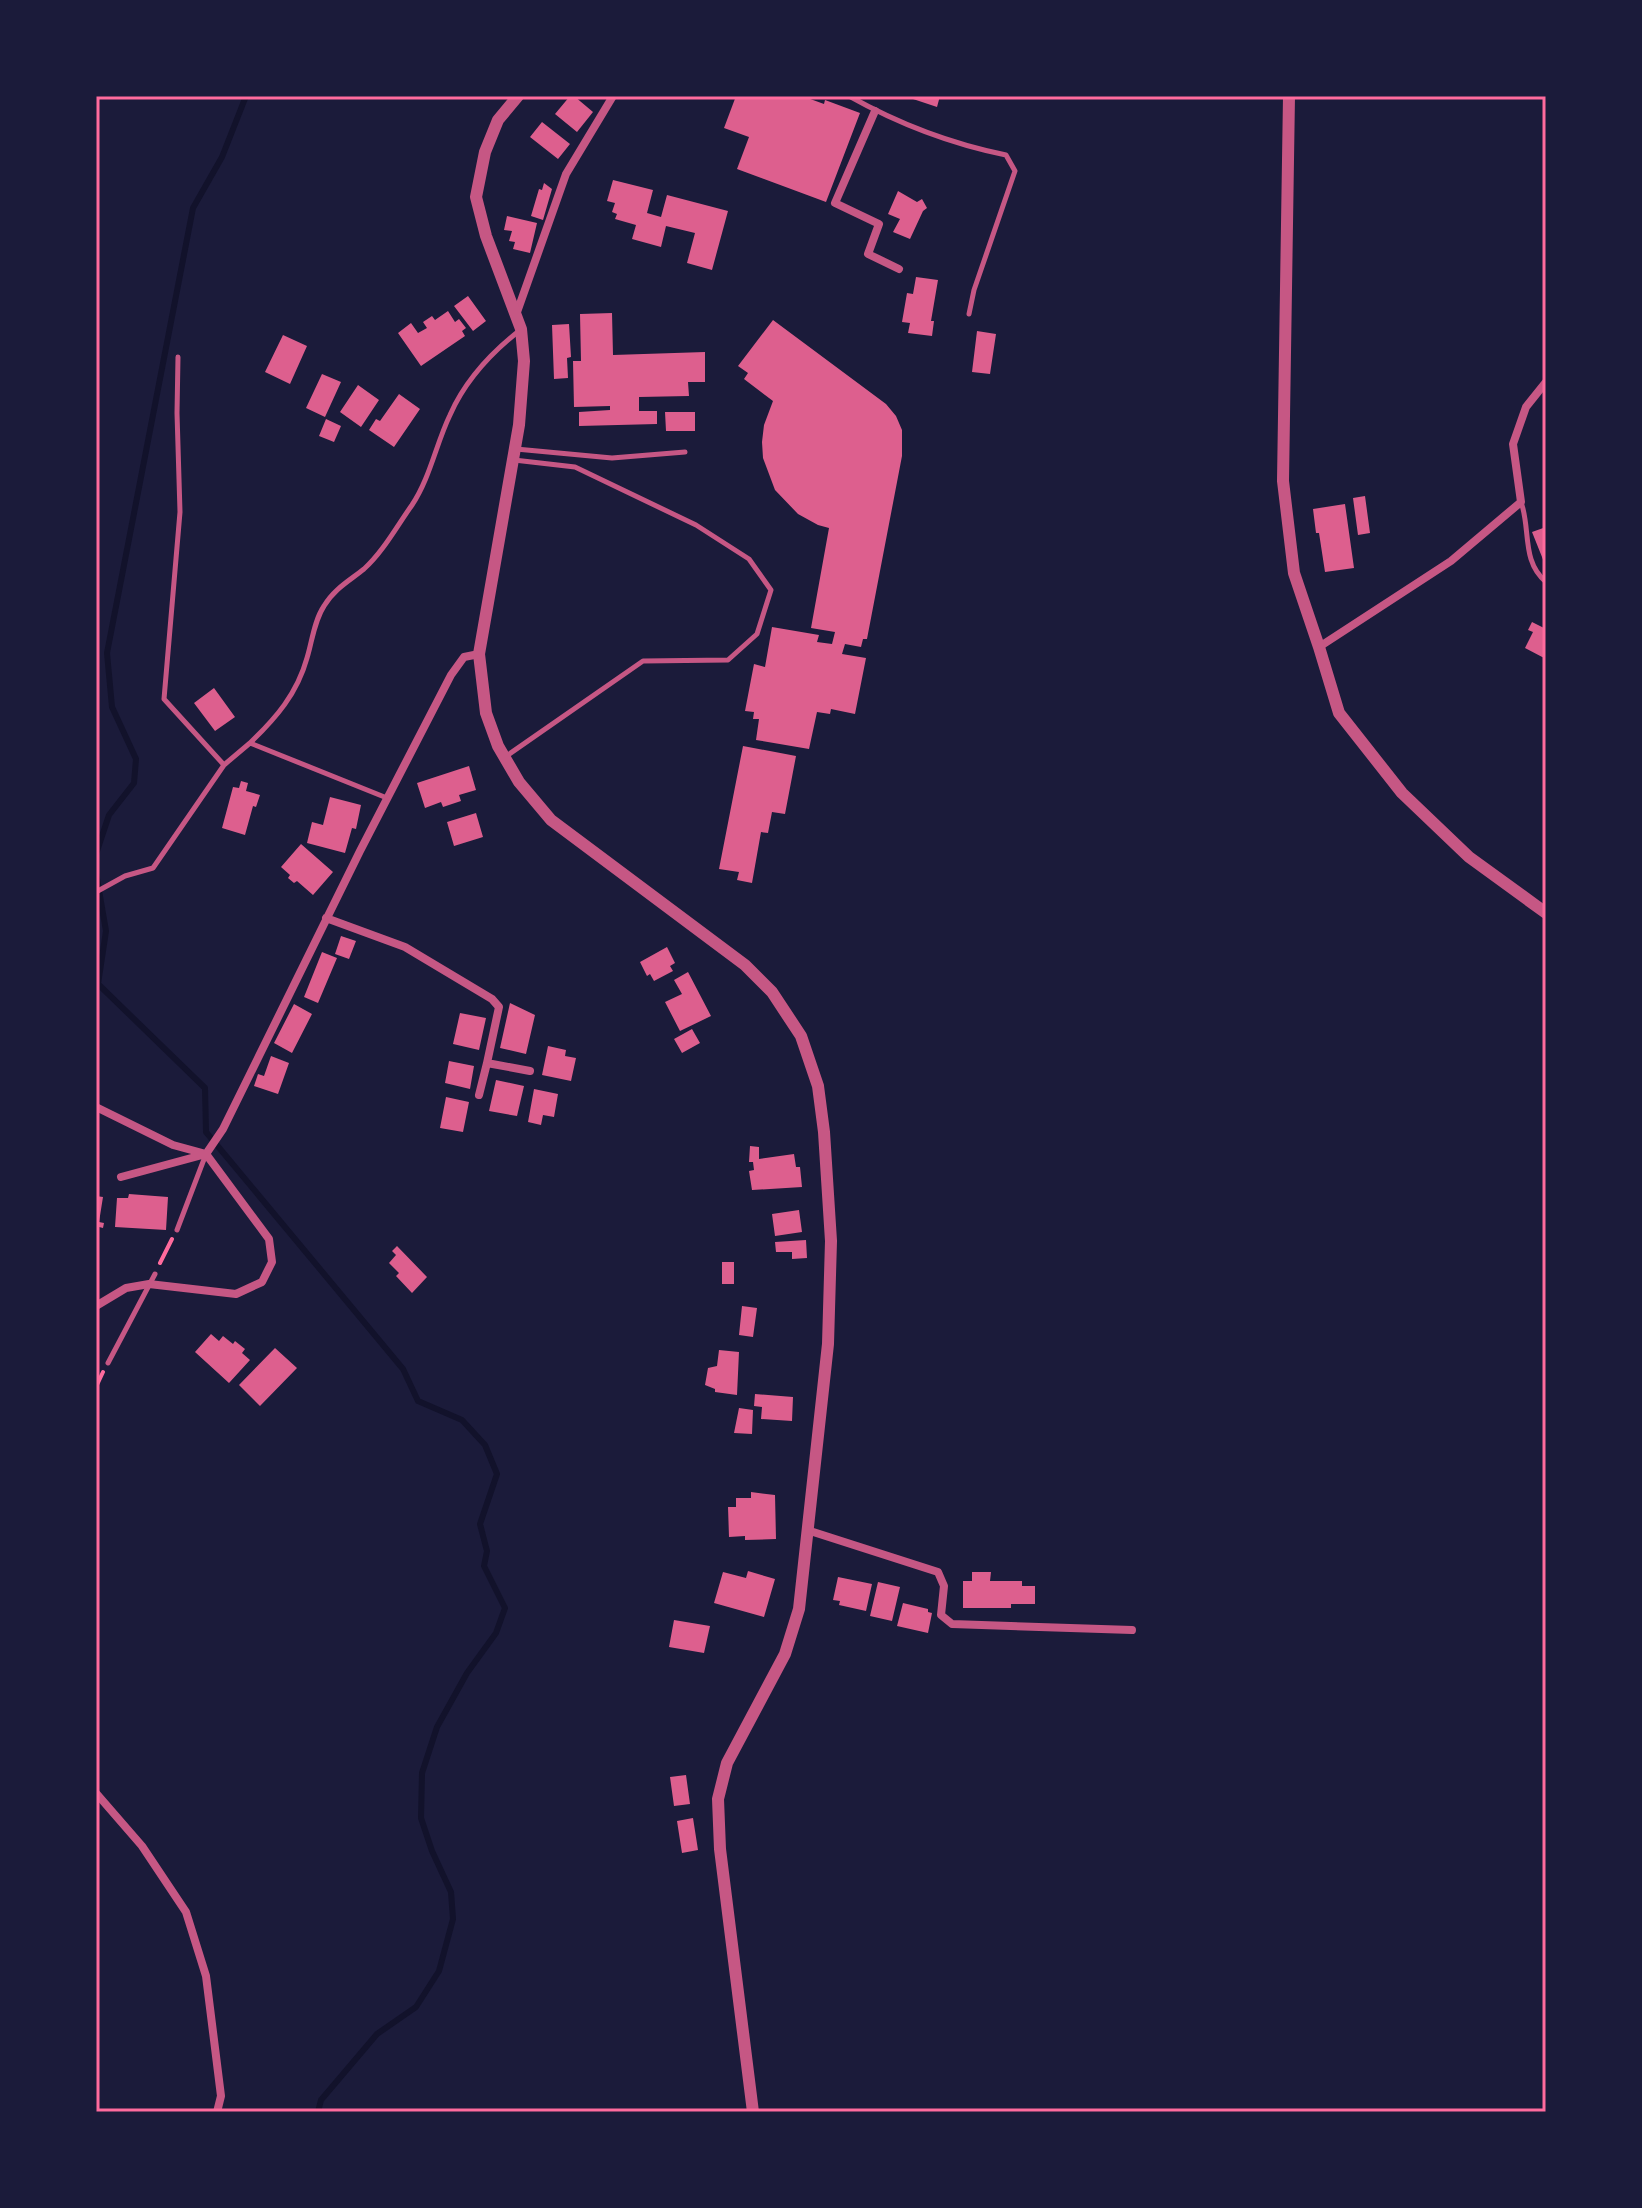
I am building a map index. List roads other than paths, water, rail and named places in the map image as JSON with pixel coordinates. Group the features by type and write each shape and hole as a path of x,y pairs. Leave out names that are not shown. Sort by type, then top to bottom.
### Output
{"street":[{"path":"518,96 498,120 485,152 476,197 486,236 521,329 524,361 514,455 479,654 486,713 498,746 519,782 551,820 745,965 772,992 801,1036 818,1086 824,1132 831,1241 828,1344 799,1609 785,1654 727,1763 718,1799 720,1849 753,2112"},
{"path":"516,316 566,174 613,96"},
{"path":"1289,96 1283,481 1294,573 1339,713 1402,793 1469,857 1546,913"},
{"path":"875,111 835,203 879,224 868,254 899,269"},
{"path":"1319,647 1451,561 1521,502 1513,444 1526,407 1546,382"},
{"path":"121,1177 208,1152 223,1129 326,918 451,675 464,657 479,654"},
{"path":"326,918 405,947 492,999 499,1007 479,1095"},
{"path":"487,1063 530,1071"},
{"path":"96,1107 173,1145 208,1152 269,1239 272,1262 262,1282 236,1294 149,1284 126,1288 96,1306"},
{"path":"807,1530 938,1572 944,1586 941,1615 952,1624 1132,1630"},
{"path":"96,1793 142,1846 186,1912 206,1976 221,2096 217,2112"}],"lane":[{"path":"849,96 875,111 973,148 1006,155 1015,171 974,290 969,314"},
{"path":"96,892 112,882 153,868 224,765 276,719 302,677 323,607 341,584 364,568 377,554 414,501 450,414 470,380 495,350 521,329"},
{"path":"178,357 180,512 164,699 224,765"},
{"path":"514,455 612,458 685,452"},
{"path":"504,757 643,661 728,660 757,634 771,590 749,559 696,525 575,467 514,455"},
{"path":"1521,502 1527,518 1528,555 1539,576 1546,582"},
{"path":"250,743 387,798"},
{"path":"177,1230 208,1152"},
{"path":"108,1363 155,1274"}],"waterway":[{"path":"96,854 109,815 134,783 136,759 112,707 107,653 193,208 222,157 246,96"},
{"path":"96,873 106,931 98,984 205,1088 206,1132 403,1369 418,1401 462,1420 485,1445 497,1474 480,1524 487,1551 484,1566 505,1608 496,1633 467,1673 437,1727 422,1773 421,1818 451,1892 453,1919 439,1971 416,2007 377,2034 321,2100 318,2112"}]}
